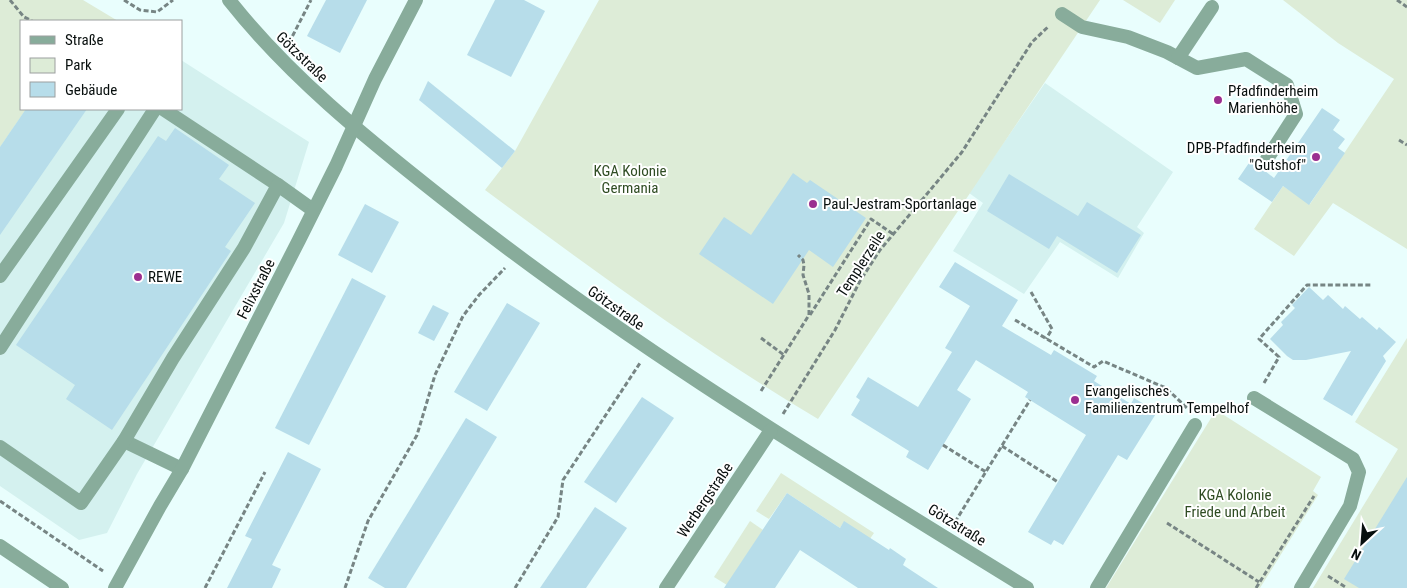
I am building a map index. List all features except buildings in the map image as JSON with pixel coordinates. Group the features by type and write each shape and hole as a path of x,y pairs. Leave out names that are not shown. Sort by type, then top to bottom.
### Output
{"street":[{"name":"Götzstraße","path":"229,0 275,55 353,127 515,255 577,301 771,430 1027,588"},
{"name":"Felixstraße","path":"115,588 182,469 313,210 375,79 416,0"},
{"path":"1178,58 1212,7"},
{"path":"1062,14 1082,27 1128,36 1197,68 1246,59 1287,85 1296,114 1267,159"},
{"path":"0,276 117,110"},
{"path":"0,348 154,110"},
{"path":"164,110 313,210"},
{"path":"0,447 81,503 124,441 173,358 244,248 278,186"},
{"path":"1254,398 1353,459 1359,472 1350,506 1301,588"},
{"path":"1097,588 1195,425"},
{"name":"Werbergstraße","path":"666,588 771,430"},
{"path":"124,441 182,469"},
{"path":"0,546 62,588"}],"path":[{"path":"10,0 24,18 29,20"},
{"path":"124,0 140,10 157,12 173,0"},
{"path":"275,55 292,37 312,0"},
{"path":"1397,0 1407,7"},
{"name":"Templerzeile","path":"771,430 835,330 860,281 880,250 962,152 1032,42 1062,14"},
{"path":"1399,140 1407,145"},
{"path":"761,391 871,219 893,234"},
{"path":"345,588 368,521 417,435 435,375 464,316 479,295 500,274 515,255"},
{"path":"798,255 803,260 804,265 803,275 809,294 809,315"},
{"path":"1254,398 1280,357 1259,338 1307,285 1372,285"},
{"path":"1031,292 1052,329 1046,339"},
{"path":"1015,320 1094,367 1103,361 1166,388 1191,412 1189,419 1195,425"},
{"path":"761,338 784,354"},
{"path":"515,588 558,517 562,480 649,350"},
{"path":"946,538 1030,400"},
{"path":"943,445 986,472"},
{"path":"1002,446 1058,482"},
{"path":"205,588 265,472"},
{"path":"1256,588 1314,496"},
{"path":"0,501 106,573"},
{"path":"1167,523 1260,582"}],"shaded area":[{"path":"0,0 112,20 20,20 20,110 182,110 182,61 309,142 284,223 137,474 107,533 79,540 0,486"},
{"path":"1045,83 1173,172 1137,227 1144,233 1118,278 1060,242 1024,294 953,251 983,203 969,193"}],"green space":[{"path":"0,0 83,0 116,20 20,20 20,110 25,110 0,147"},
{"name":"KGA Kolonie Germania","path":"599,0 1100,0 818,419 690,337 485,190 515,151"},
{"path":"1123,0 1175,0 1160,23"},
{"path":"1283,0 1407,0 1407,249 1333,203 1294,256 1254,229 1283,186 1310,204 1394,79 1338,43"},
{"path":"1407,338 1407,588 1313,588 1398,449 1355,422"},
{"name":"KGA Kolonie Friede und Arbeit","path":"1216,410 1321,477 1313,491 1318,495 1260,588 1106,588"},
{"path":"781,473 874,533 867,543 844,522 840,528 787,493 769,519 756,511"},
{"path":"750,521 763,530 727,585 714,577"}],"place":[{"name":"Pfadfinderheim Marienhöhe","path":"1218,100"},
{"name":"DPB-Pfadfinderheim \"Gutshof\"","path":"1316,157"},
{"name":"Paul-Jestram-Sportanlage","path":"813,204"},
{"name":"REWE","path":"138,277"},
{"name":"Evangelisches Familienzentrum Tempelhof","path":"1075,400"}]}
